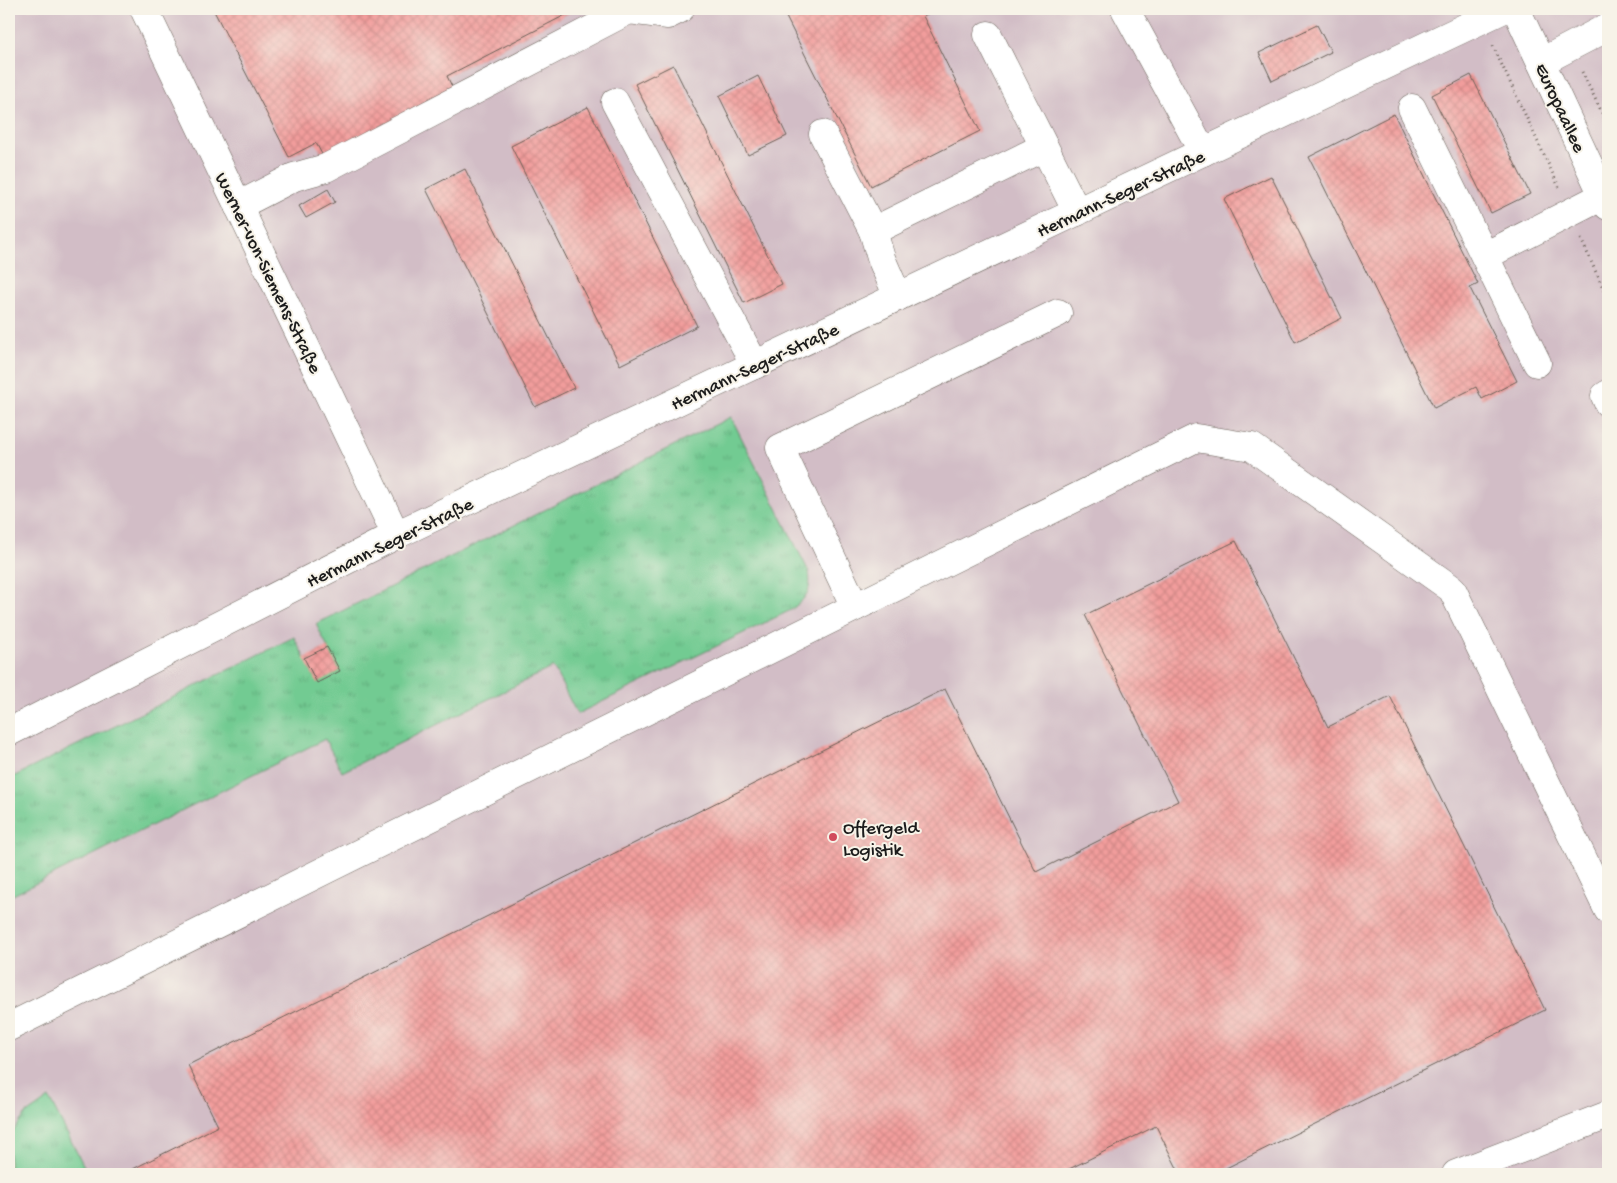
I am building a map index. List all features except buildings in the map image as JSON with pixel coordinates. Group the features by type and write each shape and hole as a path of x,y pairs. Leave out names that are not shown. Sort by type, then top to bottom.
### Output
{"street":[{"name":"Werner-von-Siemens-Straße","path":"144,9 396,535"},
{"path":"238,206 294,177 326,168 629,10 668,15 680,9"},
{"path":"1125,9 1204,152"},
{"name":"Europaallee","path":"1516,9 1606,201"},
{"name":"Hermann-Seger-Straße","path":"9,732 396,535 1492,15"},
{"path":"1541,62 1608,27"},
{"path":"988,35 1077,212"},
{"path":"615,102 755,365"},
{"path":"1412,108 1537,363"},
{"path":"823,134 873,231 881,258 898,297"},
{"path":"873,231 1044,146"},
{"path":"1485,256 1570,213 1606,201"},
{"path":"855,607 780,448 1058,313"},
{"path":"1608,394 1605,396 1608,403"},
{"path":"9,1027 1196,438 1252,447 1452,589 1608,910"},
{"path":"1456,1174 1608,1114"}],"path":[{"path":"1492,15 1570,213 1608,299"},
{"path":"1570,47 1608,126"}],"shaded area":[{"path":"9,9 1608,9 1608,1174 9,1174"}],"green space":[{"path":"731,417 809,572 809,590 801,602 791,610 577,714 553,667 342,772 325,739 9,897 9,779 294,637 317,682 339,671 316,624"},
{"path":"49,1098 88,1174 9,1174 9,1137 25,1115"}],"place":[{"name":"Offergeld Logistik","path":"833,837"}]}
